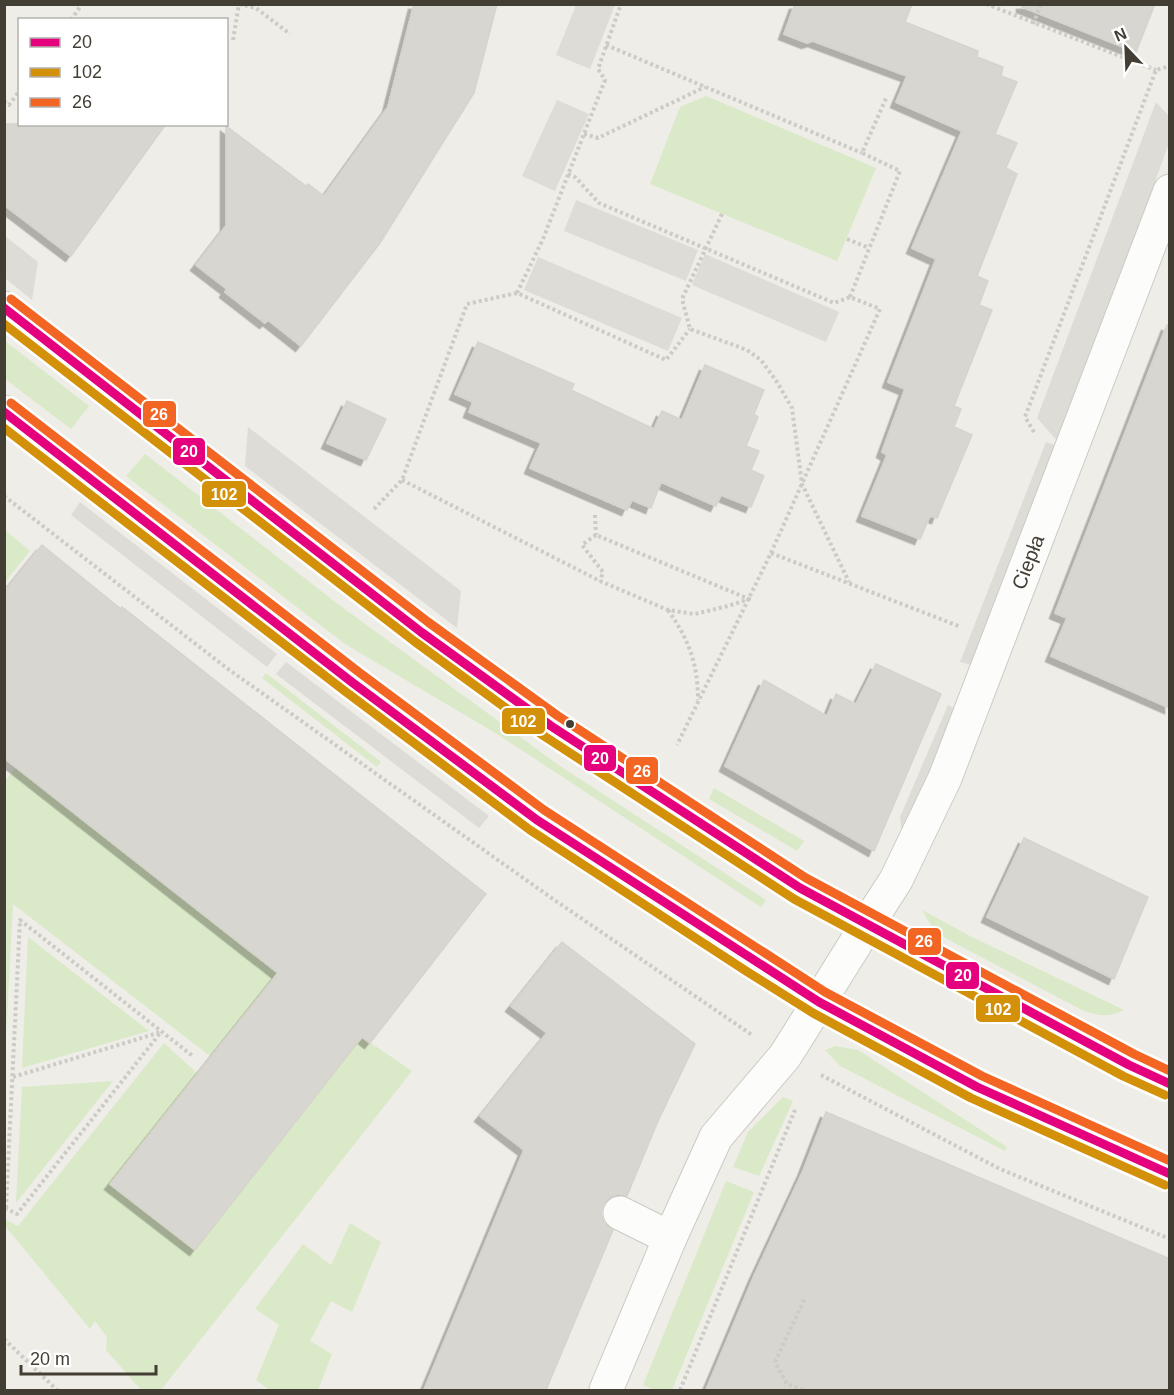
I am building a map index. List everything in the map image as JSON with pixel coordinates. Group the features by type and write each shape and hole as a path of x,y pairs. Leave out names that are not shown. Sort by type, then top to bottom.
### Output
{"street":[{"name":"Ciepła","path":"606,1390 670,1238 716,1137 785,1056 896,880 945,778 1170,191"},
{"path":"4,308 403,618 551,726 800,888 1129,1065 1170,1084"},
{"path":"6,415 353,683 537,819 819,1002 977,1087 1170,1174"},
{"path":"620,1213 670,1238"}],"path":[{"path":"72,18 82,4"},
{"path":"233,40 239,4 256,8 290,34"},
{"path":"517,294 543,239 605,80 598,69 621,4"},
{"path":"986,4 1156,69 1170,66"},
{"path":"1034,24 1041,4"},
{"path":"606,45 900,171 850,297"},
{"path":"1039,440 1025,417 1156,69"},
{"path":"584,134 598,138 705,87"},
{"path":"4,101 9,105 18,93"},
{"path":"862,153 887,96"},
{"path":"568,174 575,177 599,203 834,303 850,297 880,309 771,552 676,745"},
{"path":"690,329 682,299 722,214"},
{"path":"847,239 869,249"},
{"path":"374,509 402,480 467,304 517,294 666,360 690,329"},
{"path":"690,329 747,350 761,360 777,382 792,408 802,484 849,582"},
{"path":"402,480 600,581 668,610 695,614 749,599"},
{"path":"4,496 228,669 553,899 721,1014"},
{"path":"595,515 596,535"},
{"path":"596,535 582,545 603,572 600,581"},
{"path":"596,535 749,599"},
{"path":"771,552 964,628"},
{"path":"668,610 693,658 698,678 698,701"},
{"path":"161,1032 17,1214 5,1208 20,920 194,1057"},
{"path":"12,1077 161,1032"},
{"path":"785,1056 1000,1169 1170,1239"},
{"path":"680,1390 798,1103"},
{"path":"803,1390 787,1384 776,1362 805,1298"},
{"path":"4,1340 57,1390"}],"green space":[{"path":"706,96 876,168 837,261 650,184 680,107"},
{"path":"5,341 89,406 71,429 5,379"},
{"path":"145,454 339,605 560,766 766,900 761,907 497,734 345,644 126,476"},
{"path":"5,530 30,551 5,582"},
{"path":"266,673 381,762 377,767 262,678"},
{"path":"16,767 278,973 210,1056 13,904 5,1056 4,782"},
{"path":"714,788 804,841 797,851 709,799"},
{"path":"922,910 972,937 1124,1010 1103,1015 1082,1010 945,938 934,930"},
{"path":"28,937 149,1031 22,1068"},
{"path":"362,1037 412,1071 161,1390 141,1390 106,1350 107,1337 95,1321 90,1329 5,1226 4,1219 18,1226 164,1043 197,1073 110,1184 194,1250"},
{"path":"835,1046 858,1050 1007,1147 1005,1151 840,1066 825,1050"},
{"path":"113,1081 16,1203 22,1087"},
{"path":"783,1097 793,1101 759,1176 733,1167 748,1132"},
{"path":"726,1181 754,1192 672,1390 654,1390 643,1385"},
{"path":"350,1223 381,1242 352,1312 331,1301 310,1341 332,1354 318,1390 269,1390 256,1380 279,1325 255,1309 303,1244 331,1265"}],"shaded area":[{"path":"576,5 615,5 590,69 556,55"},
{"path":"557,100 589,114 555,191 522,176"},
{"path":"1156,102 1169,116 1169,143 1060,444 1037,418"},
{"path":"576,200 698,250 686,281 564,231"},
{"path":"5,236 38,262 32,300 5,278"},
{"path":"705,254 839,312 826,342 692,285"},
{"path":"538,257 682,318 668,351 524,290"},
{"path":"248,427 461,591 457,628 245,466"},
{"path":"1046,442 1057,446 972,665 960,662"},
{"path":"80,502 277,654 267,667 71,515"},
{"path":"286,662 489,816 479,828 276,674"},
{"path":"948,705 958,710 904,850 900,817"}],"building":[{"path":"414,4 497,4 474,93 380,243 301,346 268,320 265,323 225,292 227,289 196,265 226,226 226,126 306,186 308,184 324,196 388,107"},
{"path":"795,4 912,4 905,22 978,51 977,57 1003,67 1001,76 1017,82 995,134 1017,143 1006,168 1017,174 977,276 988,281 979,305 992,310 954,406 961,409 954,427 972,435 937,518 930,516 920,539 862,516 887,455 882,452 905,389 888,382 936,259 912,248 962,131 896,102 907,76 813,41 807,43 784,34"},
{"path":"1022,4 1155,4 1136,52 1022,7"},
{"path":"4,124 18,124 18,126 165,126 71,256 4,205"},
{"path":"1167,325 1170,326 1170,708 1051,656 1067,618 1055,613"},
{"path":"478,342 574,384 571,390 654,429 662,411 682,420 705,365 764,390 754,414 758,417 746,446 759,451 751,470 764,476 751,507 721,495 716,506 661,482 651,508 632,500 627,510 530,468 541,443 469,412 473,402 455,394"},
{"path":"347,401 386,419 366,460 327,443"},
{"path":"42,545 486,894 370,1043 362,1037 195,1250 110,1184 278,973 4,758 4,592"},
{"path":"876,664 941,694 874,851 725,766 764,680 827,716 836,694 856,704"},
{"path":"1024,838 1148,897 1114,979 987,917"},
{"path":"562,942 695,1044 658,1121 627,1196 618,1194 610,1197 603,1205 601,1214 604,1223 613,1230 546,1390 424,1390 524,1150 480,1116 547,1033 511,1006"},
{"path":"826,1112 1170,1259 1170,1390 706,1390 754,1276 803,1171"}],"transit line":[{"name":"26","path":"11,299 428,622 558,716 806,878 1134,1054 1170,1071"},
{"name":"20","path":"4,308 421,632 551,726 800,888 1129,1065 1170,1084"},
{"name":"102","path":"4,324 414,641 544,736 794,899 1123,1076 1165,1095"},
{"name":"26","path":"11,403 360,673 544,810 825,992 982,1076 1170,1161"},
{"name":"20","path":"4,412 353,683 537,820 819,1002 977,1087 1170,1174"},
{"name":"102","path":"4,428 346,692 530,830 746,971 813,1013 971,1098 1165,1185"}]}
